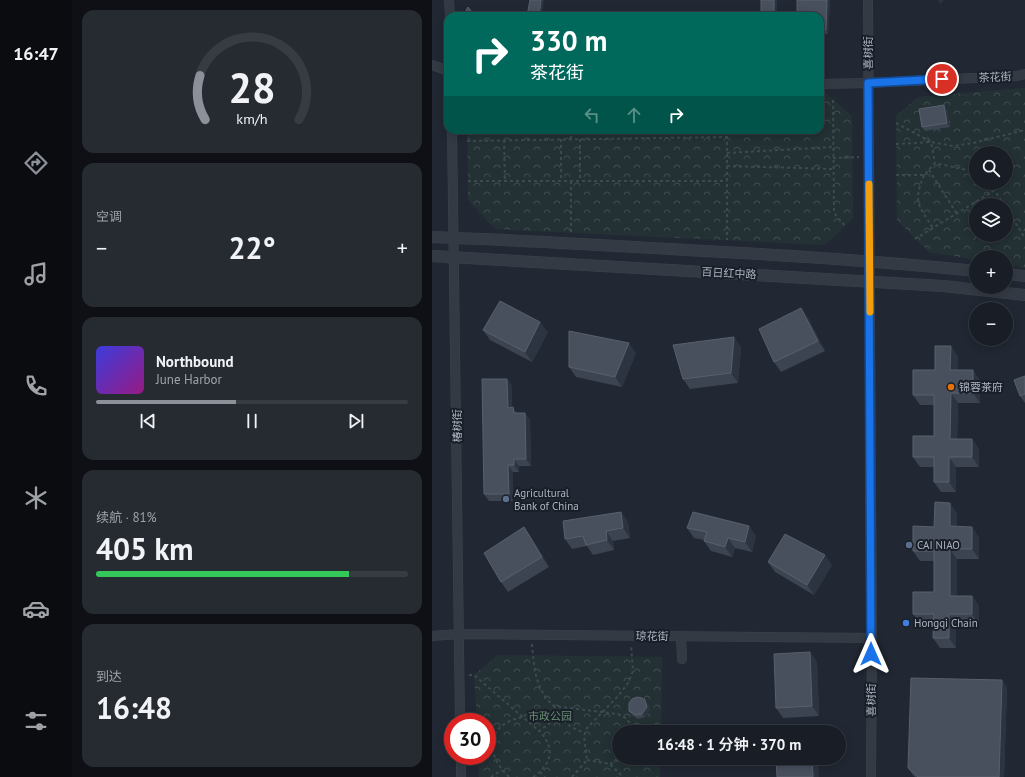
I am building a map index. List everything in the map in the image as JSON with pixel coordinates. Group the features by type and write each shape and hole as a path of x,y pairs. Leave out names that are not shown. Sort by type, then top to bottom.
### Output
{"street":[{"path":"449,0 450,12"},
{"name":"喜树街","path":"868,0 872,638 871,777"},
{"path":"432,65 444,70"},
{"name":"茶花街","path":"824,84 1017,76 1025,74"},
{"name":"椿树街","path":"452,134 455,238 460,713"},
{"name":"百日红中路","path":"432,237 814,257 969,270"},
{"name":"百日红中路","path":"432,256 869,281 944,286 1025,295"},
{"path":"1013,275 1025,276"},
{"name":"琼花街","path":"432,636 458,634 872,638"},
{"path":"681,636 682,659"},
{"path":"461,765 461,777"}],"path":[{"path":"833,100 834,213 845,226"},
{"path":"896,123 931,142"},
{"path":"896,144 931,142 953,146 973,143 1025,130"},
{"path":"571,134 571,139"},
{"path":"467,141 727,137 727,240"},
{"path":"580,139 580,181"},
{"path":"504,140 505,181"},
{"path":"561,140 561,181"},
{"path":"931,142 935,163"},
{"path":"727,153 833,147"},
{"path":"833,158 869,157"},
{"path":"933,228 920,208 917,200 918,189 924,175 935,163"},
{"path":"935,163 969,170"},
{"path":"727,166 833,169"},
{"path":"929,170 957,214"},
{"path":"896,175 924,175"},
{"path":"468,181 727,181"},
{"path":"571,181 571,232"},
{"path":"915,239 995,190 1000,198"},
{"path":"1013,219 1025,238"},
{"path":"531,635 534,666 540,689 564,721 572,728 585,734"},
{"path":"572,777 587,760 584,736 587,728 619,695 628,683 633,672 630,636"},
{"path":"459,675 474,675 540,731 549,744 550,755 548,762 540,772 533,777"},
{"path":"554,706 613,713 625,716 631,725"},
{"path":"496,733 504,723 523,716"},
{"path":"540,731 560,716"},
{"path":"496,759 502,770 509,777"},
{"path":"587,760 610,764 623,777"},
{"path":"491,777 502,770"},
{"path":"540,772 545,777"}],"green space":[{"path":"1025,88 1025,268 1013,266 1013,250 969,250 969,259 929,252 897,220 896,116 918,97"},
{"path":"824,93 826,93 852,116 853,218 825,245 495,229 468,200 467,134 824,134"},
{"name":"市政公园","path":"498,655 662,657 661,725 612,725 612,765 660,765 660,777 479,777 478,765 496,765 496,713 476,713 474,675"}],"building":[{"path":"530,0 541,0 540,12 528,12"},
{"path":"761,0 774,0 774,12 761,12"},
{"path":"797,0 827,0 826,30 824,30 824,12 797,12"},
{"path":"468,7 472,12 465,12"},
{"path":"944,105 947,123 922,127 919,109"},
{"path":"500,301 540,322 525,352 483,330"},
{"path":"801,308 818,341 774,362 759,329"},
{"path":"569,331 629,343 615,377 569,367"},
{"path":"734,337 731,373 683,379 673,345"},
{"path":"935,346 951,346 950,370 973,370 973,393 951,393 950,439 972,439 972,457 949,457 949,482 934,482 934,457 913,457 913,436 934,436 934,395 913,395 913,370 935,370"},
{"path":"1025,376 1025,394 1020,396 1014,380"},
{"path":"482,379 507,379 508,408 513,407 514,413 525,413 526,459 514,459 514,465 508,465 509,494 484,494"},
{"path":"935,502 950,503 950,526 972,527 972,549 950,549 950,596 972,596 972,614 949,614 949,638 933,638 934,614 913,614 913,592 934,592 934,551 913,551 913,526 934,527"},
{"path":"621,512 623,528 606,531 607,540 586,545 583,536 565,539 563,521"},
{"path":"693,512 749,526 745,542 728,538 725,547 704,541 707,532 687,528"},
{"path":"524,527 542,557 501,582 484,553"},
{"path":"785,534 825,555 807,585 768,562"},
{"path":"810,652 812,706 776,708 774,654"},
{"path":"911,678 1002,680 999,777 918,777 908,768"},
{"path":"637,697 645,700 647,707 642,714 636,715 629,711 629,703 632,699"},
{"path":"776,765 812,765 813,777 777,777"}],"slow traffic":[{"path":"869,184 870,312"}],"place":[{"name":"锦蓉茶府","path":"951,387"},
{"name":"Agricultural Bank of China","path":"506,499"},
{"name":"CAI NIAO","path":"909,545"},
{"name":"Hongqi Chain","path":"906,623"}],"route":[{"path":"871,654 868,83 942,79"}]}
